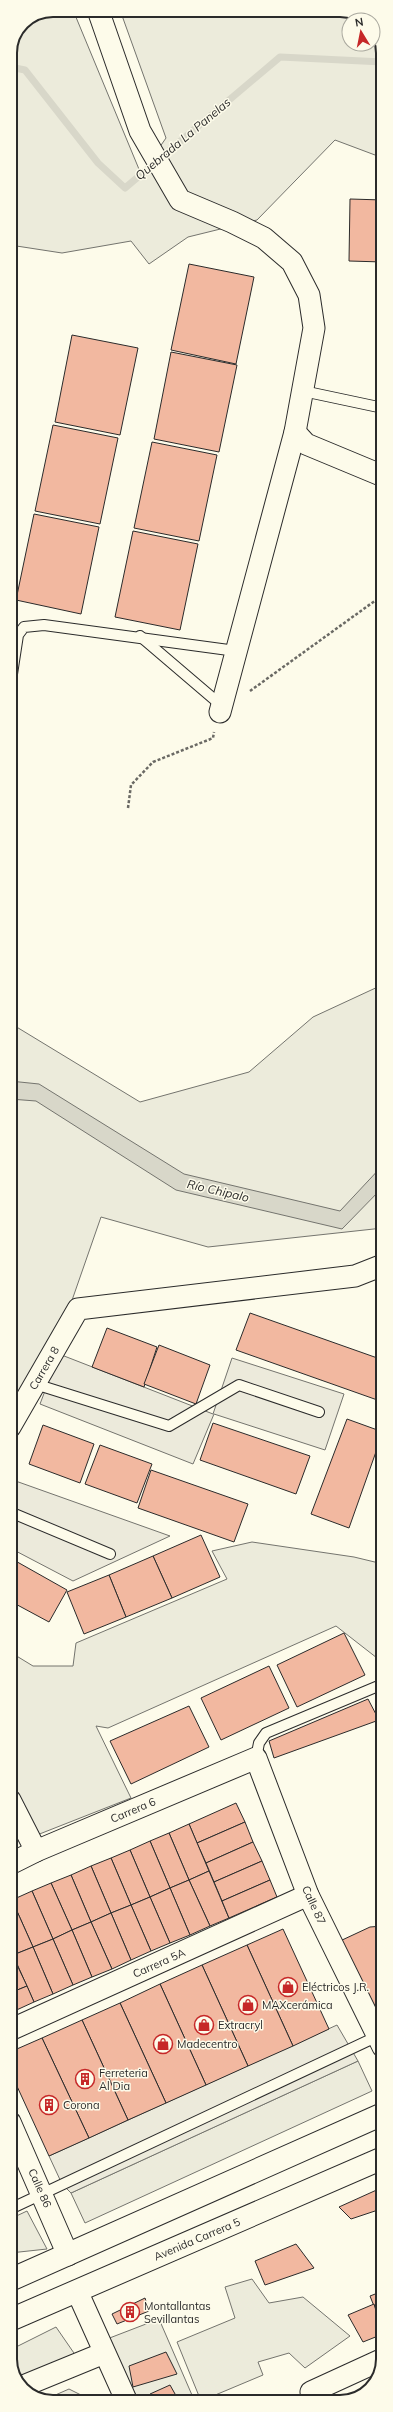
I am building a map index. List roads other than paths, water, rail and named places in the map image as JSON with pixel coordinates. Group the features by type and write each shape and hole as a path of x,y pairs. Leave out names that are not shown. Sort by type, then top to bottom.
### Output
{"main road":[{"path":"17,2277 376,2117"},
{"name":"Avenida Carrera 5","path":"17,2317 376,2161"}],"street":[{"path":"100,17 140,131 180,200 232,222 264,238 292,262 309,295 314,328 295,432 221,709"},
{"path":"295,432 306,444 376,473"},
{"name":"Carrera 8","path":"17,1415 78,1309 108,1303 355,1276 376,1268"},
{"name":"Carrera 6","path":"17,1860 36,1851 256,1758"},
{"name":"Calle 87","path":"256,1758 308,1895 376,2031"},
{"path":"17,1814 36,1851"},
{"name":"Carrera 5A","path":"17,2027 308,1895"},
{"name":"Calle 86","path":"17,2137 43,2194 68,2255"},
{"path":"77,2291 124,2395"},
{"path":"27,2384 104,2353"},
{"path":"311,2392 376,2362"}],"lane":[{"path":"303,391 376,407"},
{"path":"17,642 18,635 24,627 44,624 140,636 236,651"},
{"path":"140,636 221,709"},
{"path":"35,1384 169,1426 239,1385 319,1412"},
{"path":"17,1515 110,1554"},
{"path":"256,1758 259,1743 266,1733 376,1687"},
{"path":"17,2206 376,2043"}],"water":[{"name":"Río Chipalo","path":"17,1082 39,1084 184,1174 340,1211 376,1172 376,1194 342,1229 176,1190 36,1101 17,1100"}],"waterway":[{"name":"Quebrada La Panelas","path":"17,68 25,70 98,163 125,188 280,57 376,62"}],"place":[{"name":"Eléctricos J.R.","path":"288,1987"},
{"name":"MAXcerámica","path":"248,2005"},
{"name":"Extracryl","path":"204,2025"},
{"name":"Madecentro","path":"163,2044"},
{"name":"Ferreteria Al Dia","path":"85,2079"},
{"name":"Corona","path":"49,2105"},
{"name":"Montallantas Sevillantas","path":"130,2312"}]}
